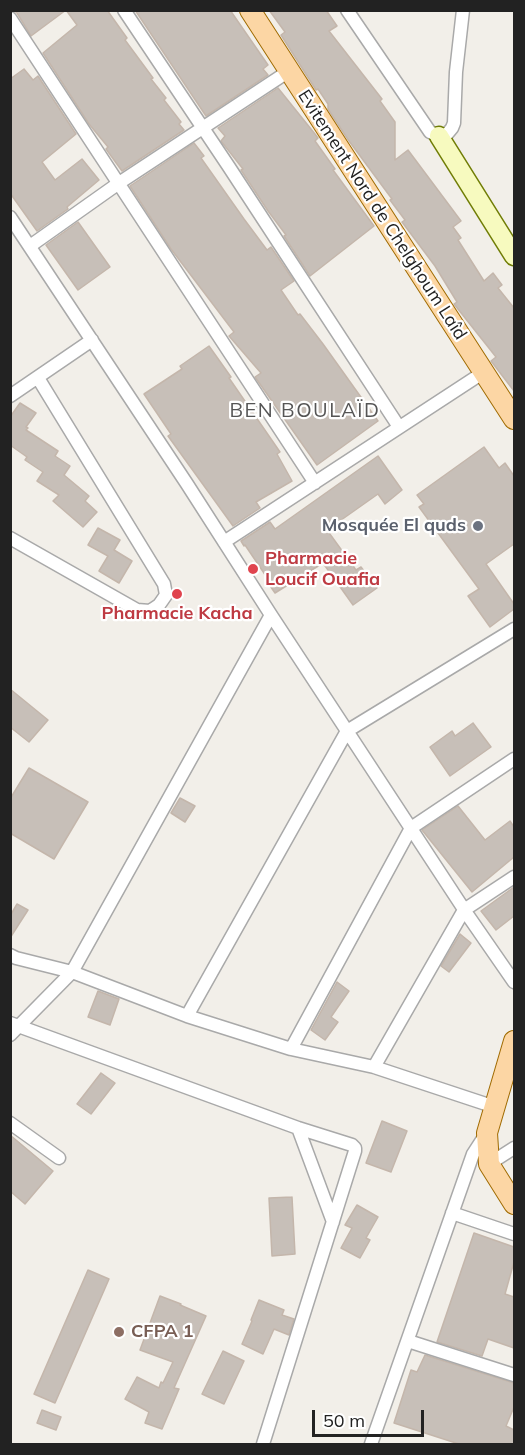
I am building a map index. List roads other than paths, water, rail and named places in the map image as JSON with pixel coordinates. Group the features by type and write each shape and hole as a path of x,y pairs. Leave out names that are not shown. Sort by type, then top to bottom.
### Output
{"main road":[{"name":"Evitement Nord de Chelghoum Laîd","path":"250,10 514,419"},
{"path":"514,1041 487,1133 489,1164 514,1204"}],"street":[{"path":"124,10 399,427"},
{"path":"347,10 430,132 439,136 514,256"},
{"path":"439,136 447,134 454,123 456,72 463,10"},
{"path":"10,18 315,483"},
{"path":"30,246 119,183 289,71"},
{"path":"10,217 464,910 514,982"},
{"path":"10,396 92,340"},
{"path":"224,542 484,372"},
{"path":"10,538 137,610 150,611 159,605 166,595 164,584 38,378"},
{"path":"263,1444 355,1148 352,1145 13,1028 72,972 271,615"},
{"path":"187,1016 347,731 514,629"},
{"path":"291,1049 411,828 514,759"},
{"path":"374,1067 464,910 514,877"},
{"path":"10,955 72,972 187,1016 291,1049 374,1067 495,1107"},
{"path":"10,1123 59,1158"},
{"path":"298,1128 333,1222"},
{"path":"376,1443 408,1341 473,1154 487,1133"},
{"path":"489,1164 514,1148"},
{"path":"452,1213 514,1234"},
{"path":"408,1341 514,1375"}],"place":[{"name":"Mosquée El quds","path":"478,526"},
{"name":"Pharmacie Loucif Ouafia","path":"253,569"},
{"name":"Pharmacie Kacha","path":"177,594"},
{"name":"CFPA 1","path":"119,1332"}],"district":[{"name":"BEN BOULAÏD","path":"305,411"}]}
